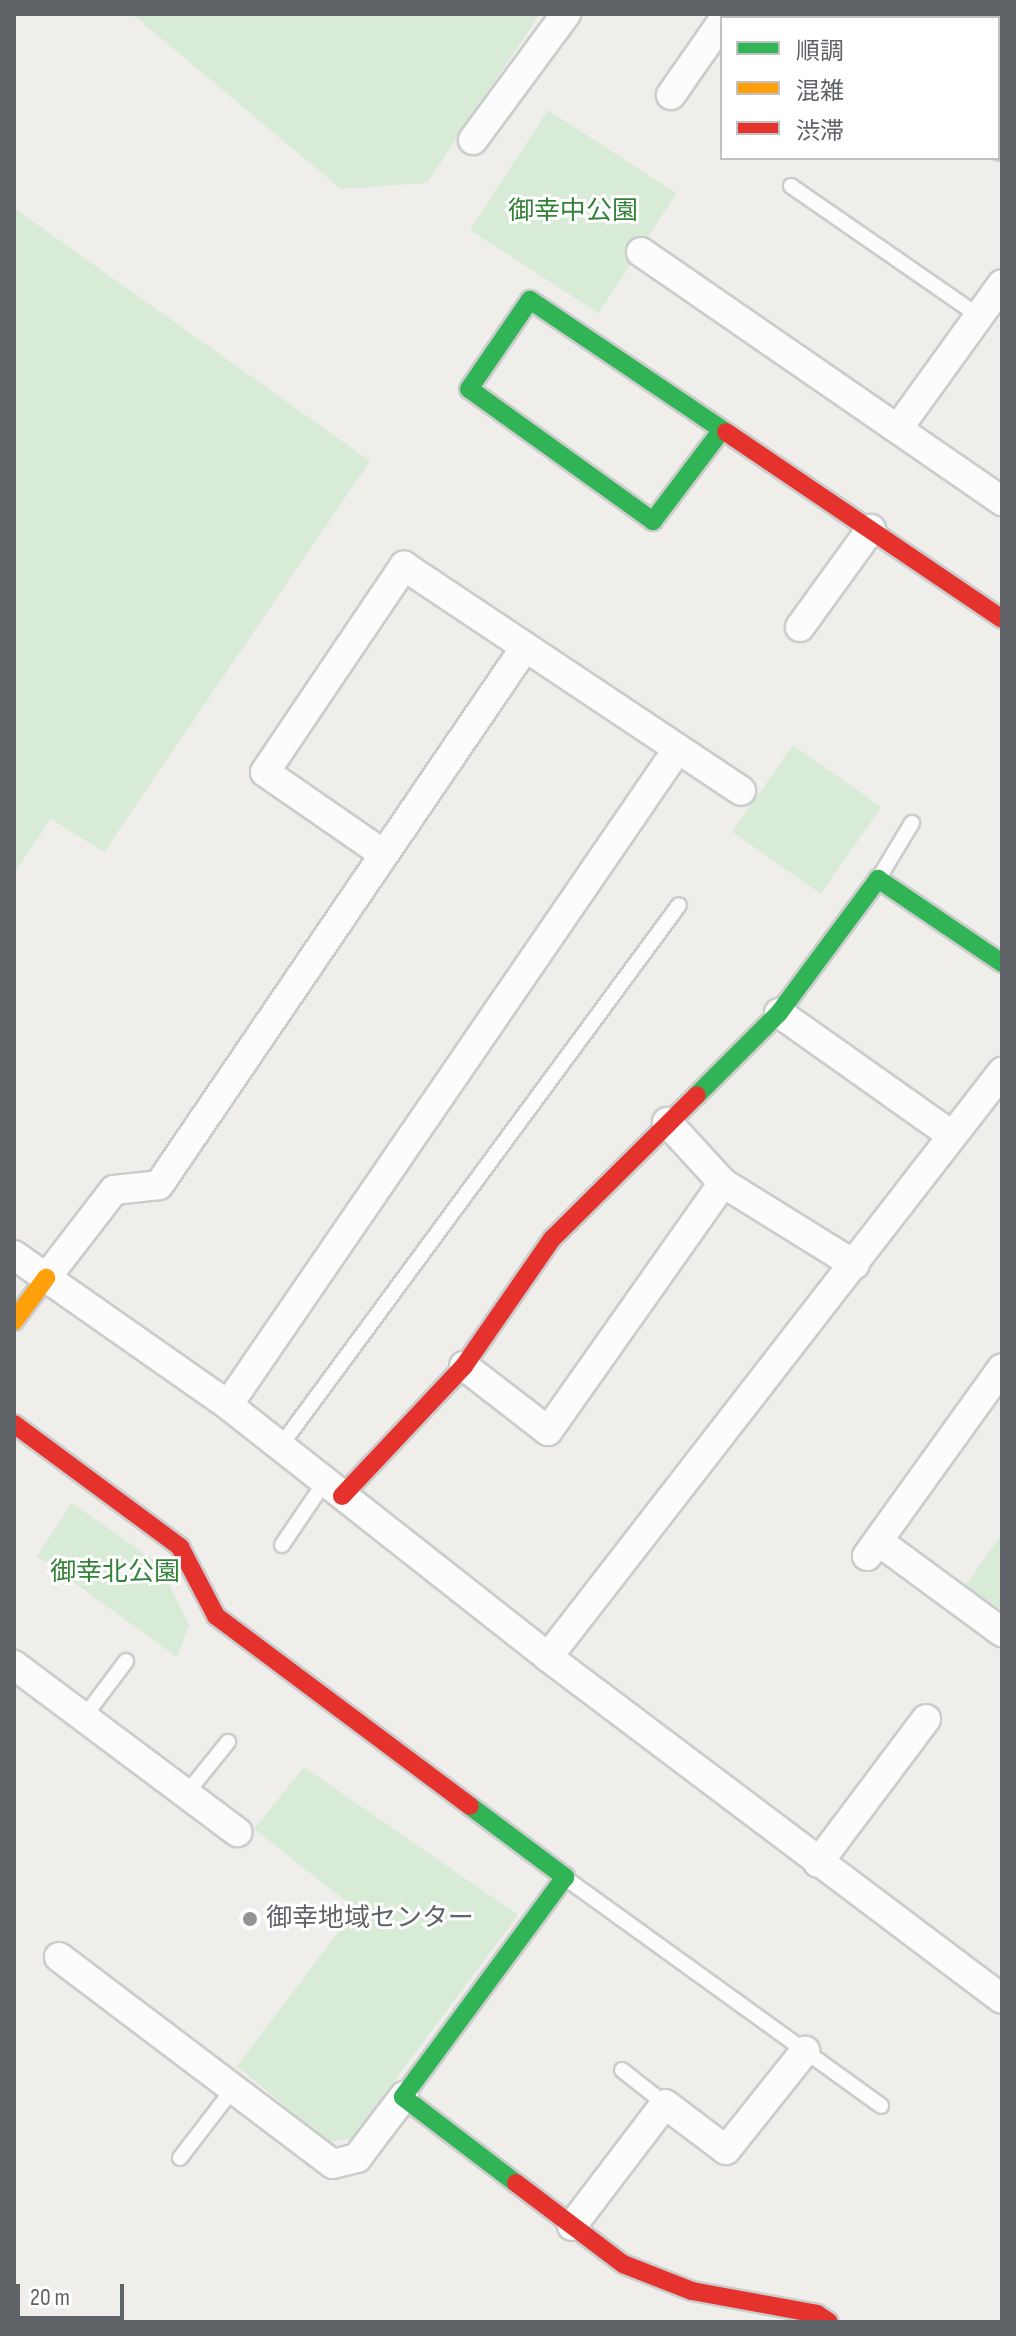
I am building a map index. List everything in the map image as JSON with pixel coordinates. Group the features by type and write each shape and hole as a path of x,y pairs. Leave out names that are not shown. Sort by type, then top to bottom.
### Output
{"street":[{"path":"473,140 566,14"},
{"path":"671,95 720,25"},
{"path":"641,252 899,427 1002,501"},
{"path":"899,427 1002,284"},
{"path":"721,431 653,521 469,389 530,300 1002,619"},
{"path":"800,627 871,529"},
{"path":"382,853 265,772 404,566 741,791"},
{"path":"14,1321 114,1190 159,1185 382,853 524,649"},
{"path":"228,1405 677,750"},
{"path":"333,1489 464,1366 552,1239 779,1013 878,879 1002,963"},
{"path":"779,1013 951,1135"},
{"path":"548,1657 1002,1072"},
{"path":"667,1122 723,1183 855,1265"},
{"path":"464,1366 548,1431 723,1183"},
{"path":"14,1255 228,1405 548,1657 1002,1999"},
{"path":"1002,1368 872,1548 1002,1632"},
{"path":"14,1424 180,1547 216,1616 565,1877 357,2158 333,2164 59,1957"},
{"path":"14,1665 237,1832"},
{"path":"818,1863 926,1719"},
{"path":"572,2226 665,2104 726,2150 805,2051"},
{"path":"404,2096 623,2264 692,2291 817,2314 829,2322"}],"lane":[{"path":"791,186 979,316"},
{"path":"878,879 912,823"},
{"path":"279,1448 679,905"},
{"path":"282,1545 333,1489"},
{"path":"84,1717 126,1661"},
{"path":"186,1794 228,1742"},
{"path":"565,1877 881,2106"},
{"path":"622,2070 665,2104"},
{"path":"180,2158 233,2089"}],"green space":[{"path":"132,14 540,14 427,183 341,189"},
{"name":"御幸中公園","path":"548,110 676,193 598,313 470,230"},
{"path":"14,208 370,461 104,852 51,819 14,873"},
{"path":"793,745 881,807 821,894 732,832"},
{"name":"御幸北公園","path":"72,1503 159,1564 189,1625 177,1657 37,1556"},
{"path":"1002,1536 1002,1611 966,1585"},
{"path":"304,1767 518,1915 351,2139 328,2142 237,2066 356,1909 254,1829"}],"traffic: fast":[{"path":"721,431 653,521 469,389 530,300 726,432"},
{"path":"697,1095 779,1013 878,879 1002,963"},
{"path":"470,1806 565,1877 403,2097 516,2183"}],"traffic: slow":[{"path":"14,1321 46,1278"}],"traffic: jam":[{"path":"726,432 1002,619"},
{"path":"342,1496 464,1366 552,1239 697,1095"},
{"path":"14,1424 180,1547 216,1616 470,1806"},
{"path":"516,2183 623,2264 692,2291 817,2314 829,2322"}],"place":[{"name":"御幸地域センター","path":"250,1919"}]}
